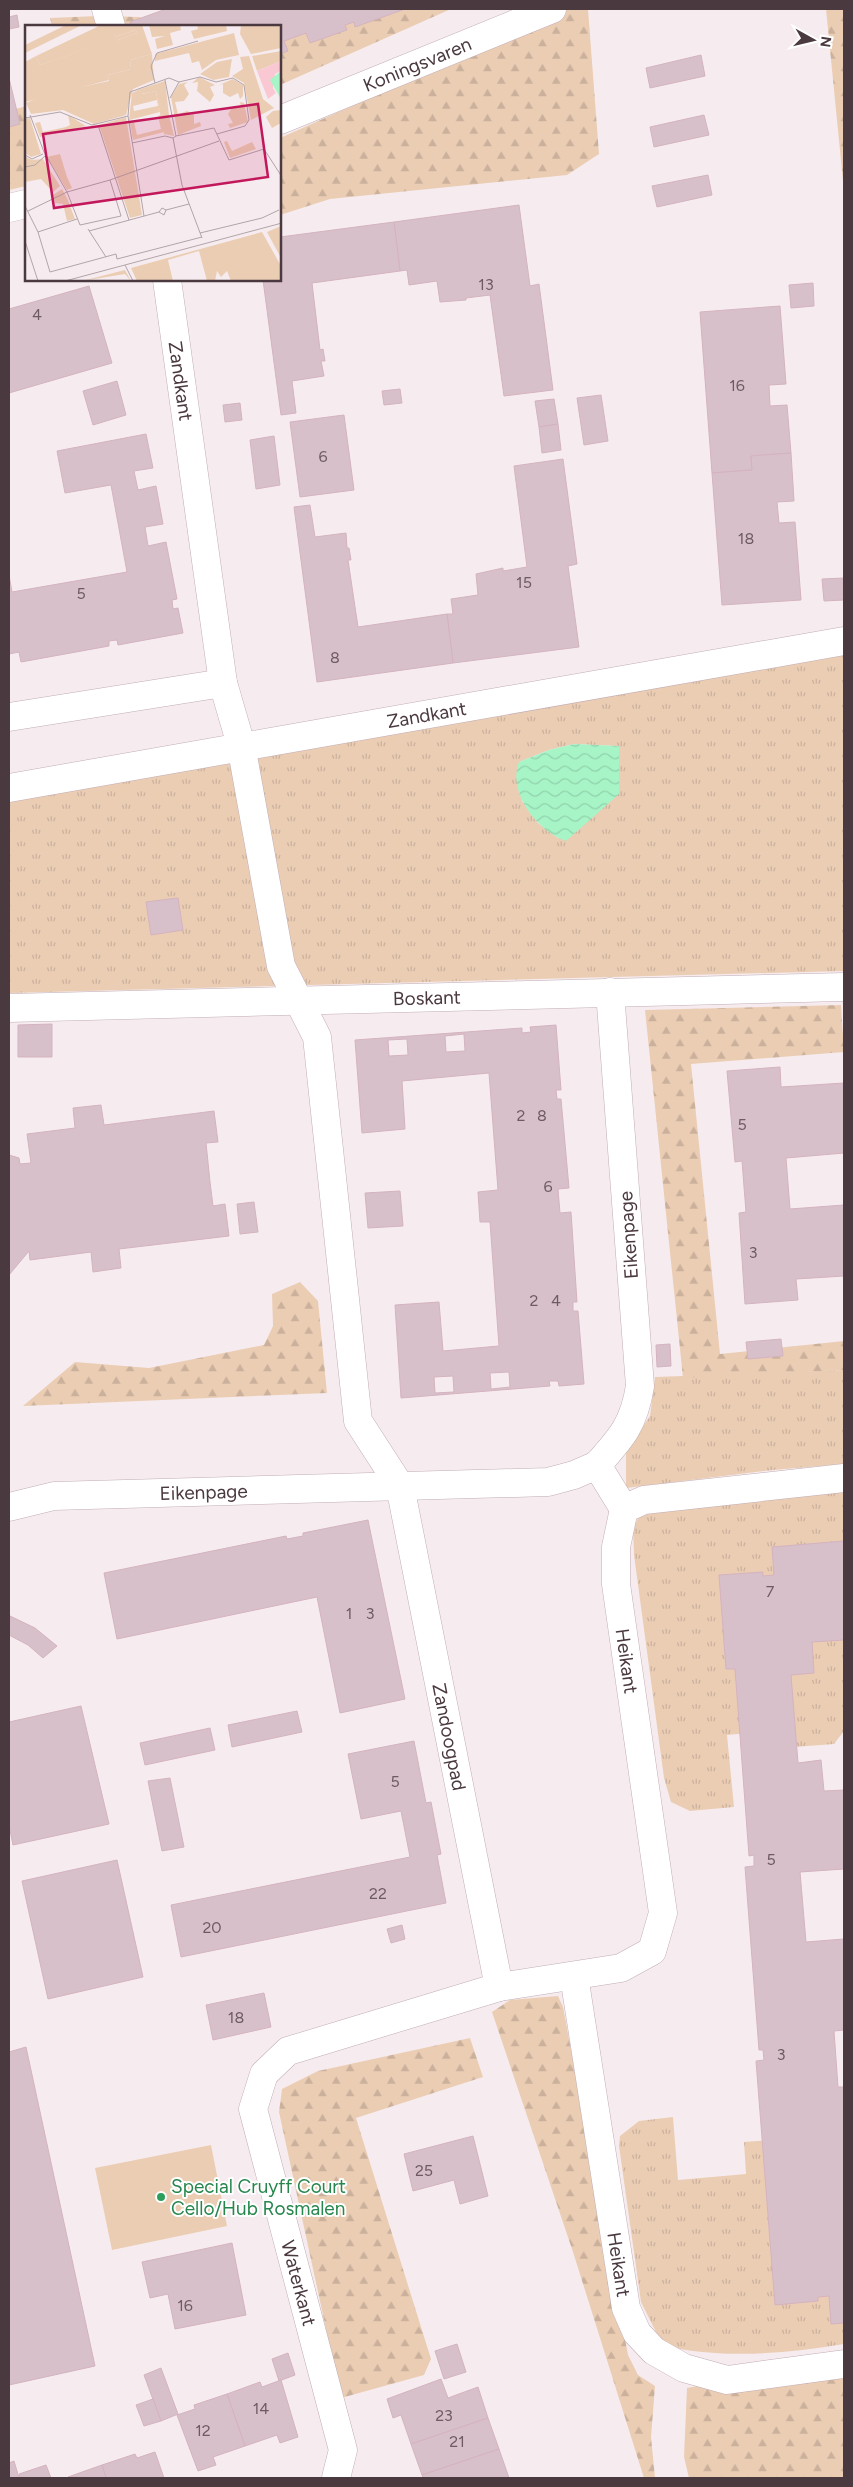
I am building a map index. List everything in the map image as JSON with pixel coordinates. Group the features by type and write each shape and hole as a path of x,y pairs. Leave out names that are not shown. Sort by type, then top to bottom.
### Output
{"street":[{"path":"106,9 111,25"},
{"name":"Koningsvaren","path":"281,120 552,9"},
{"path":"9,208 25,204"},
{"name":"Zandkant","path":"167,281 223,683 241,746 281,966 300,1000 317,1037 358,1421 400,1486"},
{"name":"Zandkant","path":"9,788 844,641"},
{"path":"9,717 223,683"},
{"name":"Boskant","path":"9,1008 844,987"},
{"name":"Eikenpage","path":"9,1506 54,1496 548,1482 574,1475 597,1465 620,1439 636,1411 640,1386 610,992"},
{"path":"597,1465 624,1509 644,1500 844,1478"},
{"name":"Zandoogpad","path":"400,1486 499,1987"},
{"name":"Heikant","path":"499,1987 621,1968 652,1951 663,1913 616,1584 616,1547 624,1509"},
{"name":"Heikant","path":"574,1976 626,2308 637,2333 654,2350 684,2368 727,2380 844,2364"},
{"name":"Waterkant","path":"336,2478 343,2450 253,2109 264,2074 288,2051 499,1987"}],"green space":[{"path":"189,9 451,9 281,85 281,25 182,25 177,17"},
{"path":"588,9 599,154 567,175 330,199 281,215 281,138 567,10"},
{"path":"826,9 844,9 844,191"},
{"path":"140,17 146,25 52,25 50,18"},
{"path":"25,106 25,186 9,190 9,111"},
{"path":"844,652 844,971 9,993 9,800","holes":["574,744 619,746 558,838 538,823 522,801 519,762 549,750"]},
{"path":"841,1005 844,1052 691,1064 720,1354 844,1341 844,1370 683,1378 645,1010"},
{"path":"300,1282 318,1301 327,1393 23,1406 75,1362 149,1368 264,1345 273,1326 272,1294"},
{"path":"844,1370 844,1464 773,1470 626,1488 626,1451 650,1416 655,1377"},
{"path":"844,1492 844,1731 834,1744 794,1747 792,1729 727,1735 734,1807 690,1811 671,1802 664,1778 634,1555 633,1528 641,1513"},
{"path":"558,1996 563,2007 628,2355 638,2375 655,2386 651,2437 655,2478 644,2478 573,2252 492,2012 510,2000"},
{"path":"470,2038 483,2077 356,2118 431,2359 424,2375 341,2398 279,2112 282,2089 318,2071"},
{"path":"673,2117 678,2180 746,2174 744,2142 785,2139 844,2187 844,2344 754,2354 709,2353 663,2346 641,2302 619,2146 620,2136 639,2121"},
{"name":"Special Cruyff Court Cello/Hub Rosmalen","path":"211,2145 227,2226 112,2250 95,2168"},
{"path":"844,2370 844,2478 689,2478 684,2457 687,2388 713,2383"}],"water":[{"path":"574,744 619,746 619,794 566,841 555,836 535,820 521,798 516,774 519,762 549,750"}],"building":[{"path":"166,9 405,9 355,27 354,22 345,25 347,30 310,43 306,33 284,41 288,51 281,54 281,25 132,25 130,22"},
{"path":"17,15 19,27 9,29 9,17"},
{"path":"701,55 705,76 650,88 646,68"},
{"path":"9,78 20,124 9,127"},
{"path":"704,115 709,135 654,147 650,127"},
{"path":"708,175 712,195 657,207 652,186"},
{"path":"519,205 530,286 539,284 553,390 504,396 490,295 466,298 466,300 440,302 437,281 409,285 407,270 400,271 394,222"},
{"path":"394,222 400,271 312,283 320,350 323,349 325,361 321,361 324,376 292,381 296,413 281,415 263,281 281,281 281,237"},
{"path":"813,283 814,306 791,308 789,285"},
{"path":"89,286 112,363 9,393 9,309"},
{"path":"780,306 786,384 769,385 770,406 787,405 791,453 751,456 752,470 712,473 700,312"},
{"path":"117,381 126,415 93,425 83,391"},
{"path":"400,389 402,403 384,405 382,391"},
{"path":"601,395 608,441 584,445 577,398"},
{"path":"554,399 558,424 539,427 535,401"},
{"path":"240,403 242,420 225,422 223,405"},
{"path":"344,415 354,490 300,497 290,422"},
{"path":"558,424 561,450 542,453 539,427"},
{"path":"146,434 153,468 134,471 138,490 156,486 163,524 145,527 148,546 166,542 177,599 172,600 173,609 178,608 183,633 118,645 117,640 109,641 109,646 21,662 19,652 9,654 9,575 12,592 127,572 111,485 65,493 57,451"},
{"path":"274,436 280,485 256,489 250,440"},
{"path":"791,453 794,501 777,502 779,523 795,522 801,600 722,605 712,473 752,470 751,456"},
{"path":"563,459 577,564 568,566 579,647 453,663 447,614 453,614 451,599 478,595 476,574 503,568 503,571 527,567 514,466"},
{"path":"310,505 315,537 346,533 347,548 349,548 351,560 348,560 358,627 447,614 453,663 317,682 294,507"},
{"path":"844,578 844,600 824,601 822,579"},
{"path":"178,898 183,930 151,935 146,902"},
{"path":"52,1024 52,1057 18,1057 18,1025"},
{"path":"556,1025 561,1090 556,1090 557,1099 561,1099 569,1188 558,1189 560,1213 571,1212 577,1302 573,1302 573,1311 578,1311 584,1384 559,1386 558,1381 549,1381 550,1386 401,1398 395,1305 439,1302 443,1351 499,1346 490,1222 480,1222 478,1192 498,1190 489,1073 402,1081 405,1129 362,1133 355,1040 522,1028 522,1033 531,1032 530,1027","holes":["464,1034 465,1051 446,1052 445,1036","407,1039 408,1055 389,1056 388,1040","509,1372 510,1387 491,1389 490,1373","453,1376 454,1392 435,1393 434,1377"]},
{"path":"780,1067 781,1087 844,1083 844,1153 786,1158 790,1209 844,1205 844,1276 796,1279 798,1300 745,1304 739,1213 746,1212 742,1161 735,1162 727,1071"},
{"path":"101,1105 104,1125 214,1111 218,1142 206,1143 210,1182 213,1206 225,1204 229,1236 119,1249 121,1268 93,1272 91,1252 30,1260 29,1251 9,1275 9,1155 19,1158 20,1164 31,1163 27,1134 75,1128 73,1108"},
{"path":"400,1191 403,1226 368,1228 365,1193"},
{"path":"254,1202 258,1232 240,1234 237,1204"},
{"path":"781,1339 783,1356 748,1359 746,1342"},
{"path":"670,1344 671,1366 657,1367 656,1345"},
{"path":"368,1520 405,1699 340,1713 317,1597 117,1639 104,1573 286,1536 287,1539 303,1536 303,1533"},
{"path":"844,1541 844,1640 812,1642 814,1673 791,1675 798,1763 821,1760 824,1791 844,1790 844,1869 800,1872 806,1942 844,1939 844,2030 834,2031 838,2087 844,2087 844,2323 831,2324 829,2296 818,2297 818,2301 775,2305 756,2061 764,2060 763,2050 759,2050 745,1867 754,1866 754,1855 749,1856 735,1669 726,1669 719,1575 763,1572 763,1576 774,1575 772,1547"},
{"path":"10,1616 35,1628 57,1646 43,1658 28,1645 9,1635"},
{"path":"81,1706 109,1824 13,1845 9,1825 9,1722"},
{"path":"297,1711 302,1732 232,1747 228,1725"},
{"path":"210,1728 215,1750 145,1765 140,1743"},
{"path":"414,1741 426,1803 431,1802 441,1854 437,1855 446,1903 181,1957 171,1905 410,1857 401,1811 361,1819 348,1754"},
{"path":"170,1778 184,1847 162,1851 148,1781"},
{"path":"117,1860 143,1977 48,1999 22,1881"},
{"path":"402,1925 405,1939 391,1943 387,1929"},
{"path":"264,1993 271,2027 213,2040 206,2005"},
{"path":"26,2047 95,2366 9,2385 9,2052"},
{"path":"473,2136 488,2196 460,2204 454,2180 413,2191 404,2154"},
{"path":"232,2243 246,2315 175,2329 168,2294 150,2298 142,2262"},
{"path":"457,2344 466,2372 444,2379 435,2351"},
{"path":"288,2353 295,2375 279,2381 272,2359"},
{"path":"161,2368 178,2414 161,2421 144,2375"},
{"path":"441,2379 448,2398 478,2387 488,2418 411,2444 401,2415 393,2418 387,2399"},
{"path":"281,2380 298,2437 280,2443 277,2435 245,2446 227,2394 260,2382 262,2387"},
{"path":"227,2394 245,2446 213,2457 216,2465 198,2471 177,2415 195,2409 194,2405"},
{"path":"153,2399 161,2421 144,2426 136,2405"},
{"path":"488,2418 499,2449 422,2475 411,2444"},
{"path":"499,2449 509,2478 423,2478 422,2475"},
{"path":"155,2452 164,2478 106,2478 102,2465 135,2454 137,2458"},
{"path":"14,2461 19,2478 9,2478 9,2463"},
{"path":"46,2465 51,2478 20,2478 19,2474"},
{"path":"102,2465 106,2478 68,2477"}],"place":[{"name":"Special Cruyff Court Cello/Hub Rosmalen","path":"161,2197"}]}
